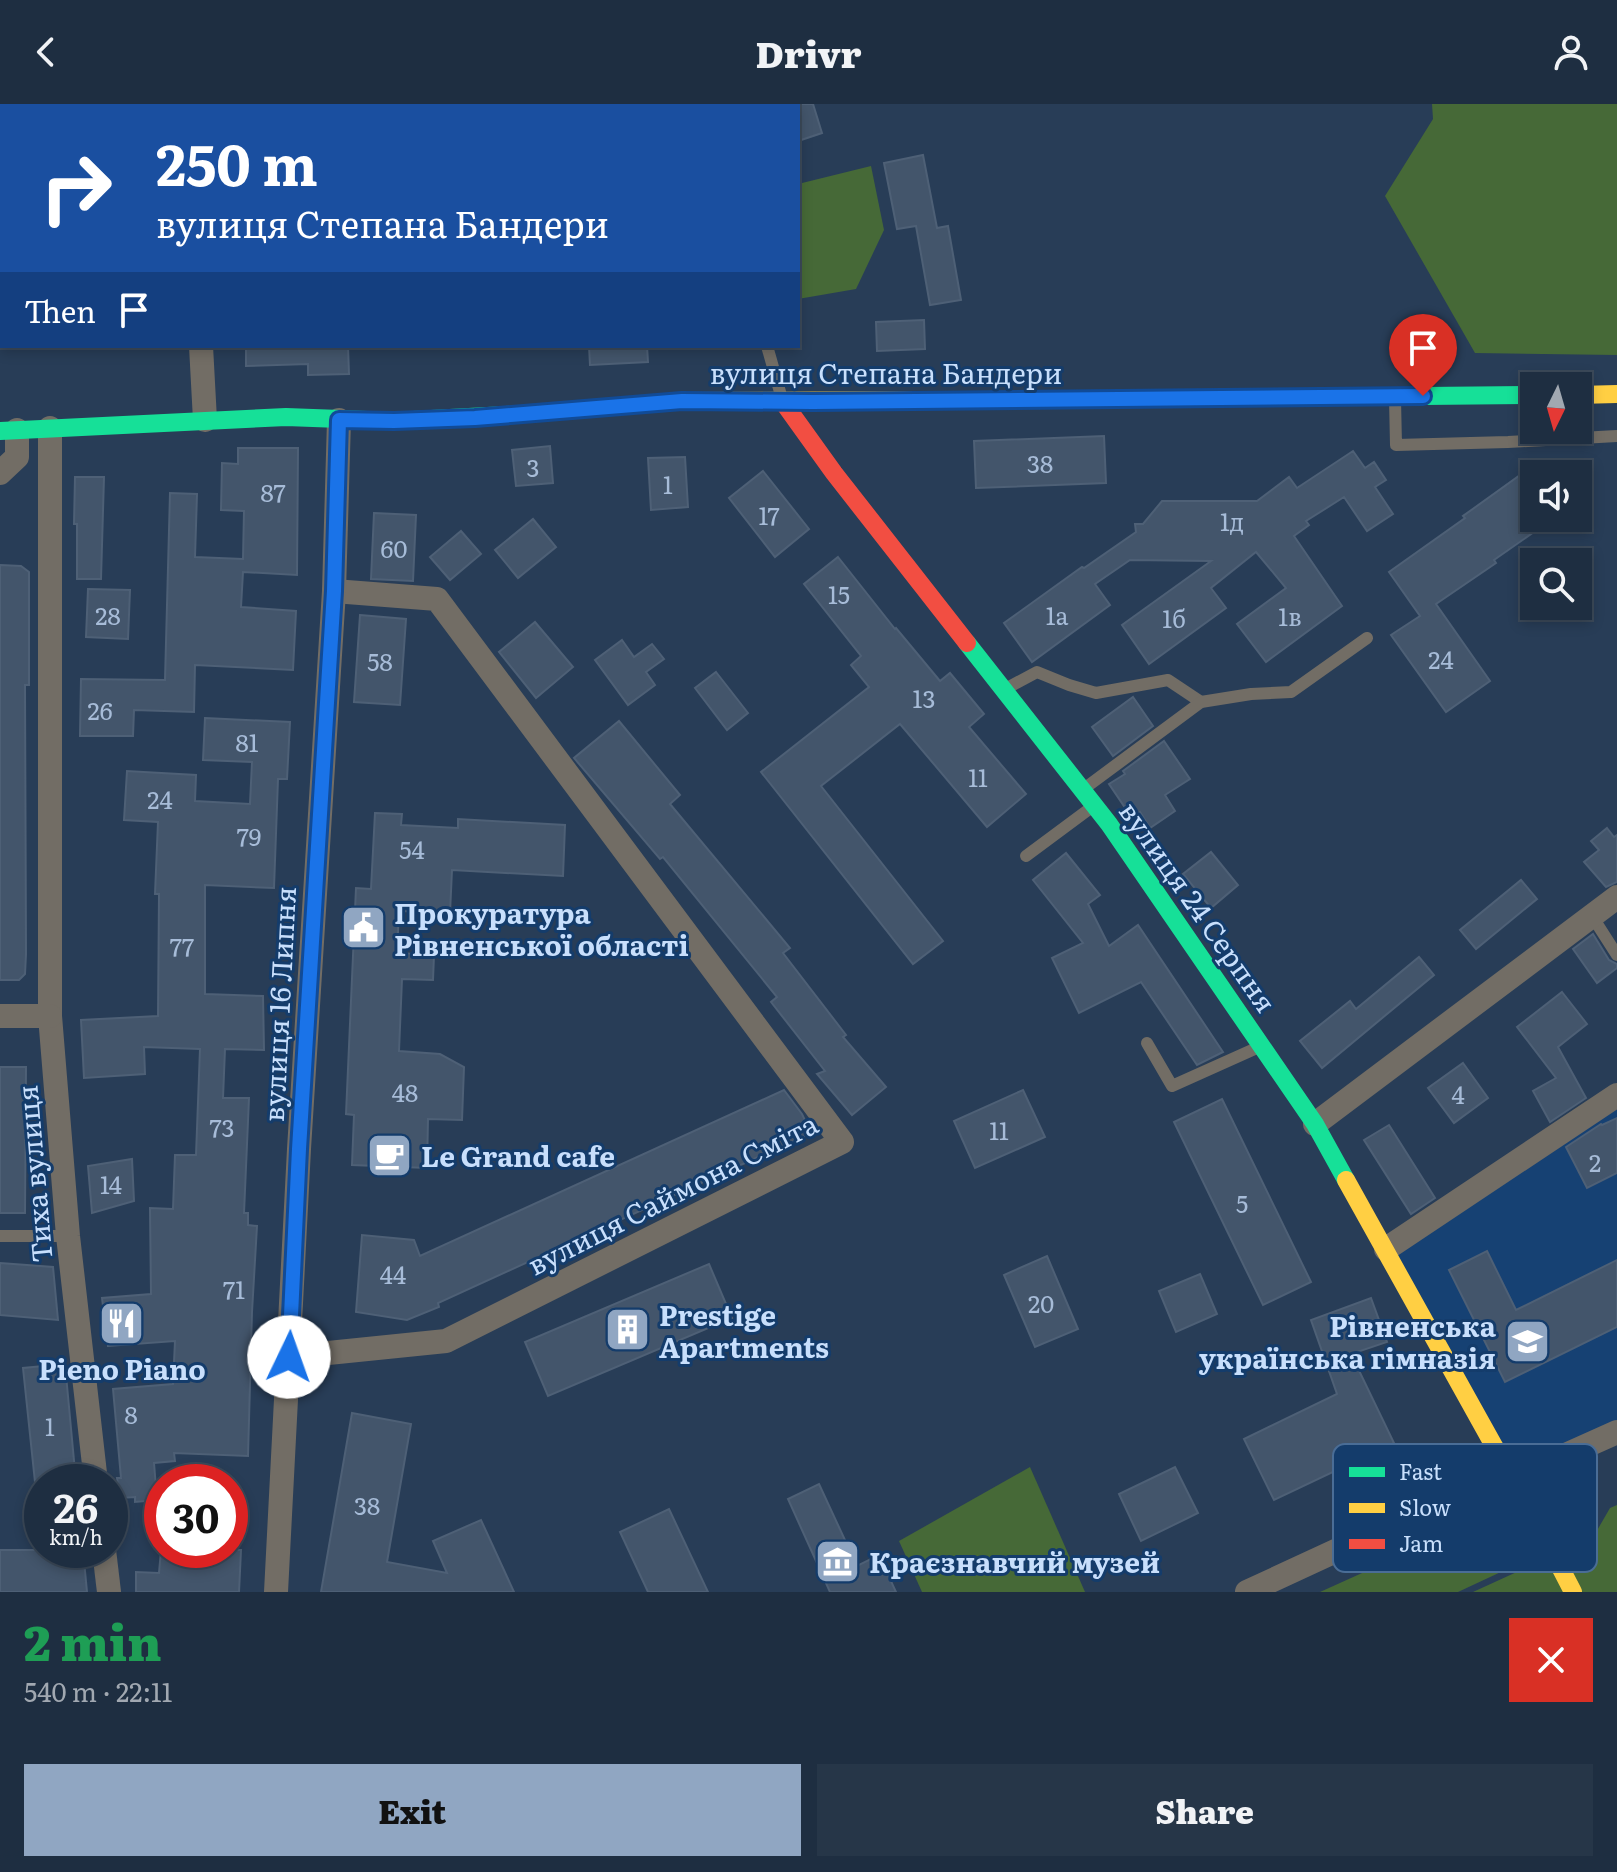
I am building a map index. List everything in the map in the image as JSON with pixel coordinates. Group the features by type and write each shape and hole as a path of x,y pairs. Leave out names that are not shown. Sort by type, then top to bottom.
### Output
{"main road":[{"path":"1592,395 1617,394"},
{"name":"вулиця Степана Бандери","path":"8,430 286,417 394,421 475,418 682,401 1520,395"},
{"name":"вулиця 24 Серпня","path":"783,402 834,473 1109,824 1262,1046 1315,1124 1493,1444"},
{"name":"вулиця 24 Серпня","path":"1562,1572 1573,1592"}],"street":[{"path":"201,348 205,420"},
{"name":"вулиця 16 Липня","path":"276,1592 299,1149 334,591 339,420"},
{"name":"Тиха вулиця","path":"50,428 50,1016 68,1236 94,1464"},
{"path":"0,473 17,457 8,430"},
{"name":"вулиця Саймона Сміта","path":"289,1357 446,1341 842,1142 437,599 334,591"},
{"path":"1315,1124 1617,897"},
{"path":"0,1016 50,1016"},
{"path":"1386,1249 1617,1095"},
{"path":"1590,1444 1617,1432"},
{"path":"1247,1592 1333,1552"},
{"path":"106,1568 109,1592"}],"lane":[{"path":"768,348 783,402"},
{"path":"1395,396 1396,445 1617,436"},
{"path":"1082,790 1201,702 1251,694 1291,692 1367,638"},
{"path":"1004,690 1037,672 1096,693 1168,680 1201,702"},
{"path":"1026,856 1094,805"},
{"path":"1592,916 1617,955"},
{"path":"1147,1043 1172,1086 1262,1046"},
{"path":"0,1236 68,1236"}],"shaded area":[{"name":"Рівненська українська гімназія","path":"1617,1107 1617,1432 1590,1444 1493,1444 1386,1249"}],"green space":[{"path":"1432,104 1617,104 1617,355 1475,353 1385,196 1433,119"},
{"path":"871,166 884,230 856,289 800,299 800,184"},
{"path":"1030,1467 1085,1592 922,1592 899,1541"},
{"path":"1617,1505 1617,1592 1473,1592 1517,1572 1597,1572 1597,1530 1610,1508"},
{"path":"1364,1572 1501,1572 1458,1592 1320,1592"}],"building":[{"path":"800,104 813,104 822,133 800,140"},
{"path":"923,155 937,228 948,226 961,300 930,305 916,226 897,229 884,163"},
{"path":"924,320 925,349 877,351 876,322"},
{"path":"246,348 348,348 349,374 308,375 308,364 246,366"},
{"path":"589,348 647,348 648,362 590,365"},
{"path":"1104,436 1106,483 976,488 974,441"},
{"path":"550,446 553,483 516,486 512,450"},
{"path":"238,448 298,448 297,575 243,572 241,607 296,611 293,670 195,665 194,712 134,710 133,736 80,736 81,679 165,680 170,493 197,494 195,557 243,559 244,511 221,510 222,463 238,464"},
{"path":"1353,451 1365,468 1374,462 1386,480 1375,487 1393,514 1367,531 1344,497 1306,521 1309,525 1294,536 1342,606 1266,662 1237,624 1286,588 1256,552 1211,588 1226,608 1149,664 1122,625 1211,561 1130,560 1095,584 1110,605 1032,662 1004,623 1136,532 1135,524 1143,524 1162,501 1257,501 1289,477 1297,488"},
{"path":"685,457 688,507 651,510 648,458"},
{"path":"763,471 809,529 775,557 729,498"},
{"path":"1520,475 1520,532 1534,532 1494,560 1496,563 1436,604 1490,681 1446,712 1391,635 1420,616 1389,572 1465,518 1463,516"},
{"path":"75,477 104,477 101,579 77,579"},
{"path":"374,513 416,515 413,581 371,579"},
{"path":"533,519 556,547 518,578 495,550"},
{"path":"461,531 481,554 450,580 430,557"},
{"path":"838,557 940,681 950,673 984,714 969,727 1026,794 987,827 900,724 821,786 943,941 913,964 761,772 869,687 851,665 861,656 804,584"},
{"path":"0,565 21,566 29,572 29,685 25,685 26,954 25,974 19,980 0,980"},
{"path":"88,589 130,590 128,639 86,637"},
{"path":"360,615 406,619 400,705 354,702"},
{"path":"535,622 573,667 536,698 499,652"},
{"path":"622,640 634,657 652,644 664,659 646,672 655,685 628,705 595,660"},
{"path":"716,672 748,713 727,730 695,688"},
{"path":"1133,697 1153,726 1113,756 1092,727"},
{"path":"205,718 290,722 287,779 278,779 274,888 205,885 205,994 263,996 264,1050 225,1049 223,1098 249,1098 244,1213 248,1213 248,1225 257,1226 248,1456 174,1453 175,1461 144,1464 144,1501 135,1502 135,1497 128,1497 128,1464 120,1464 113,1389 173,1384 175,1341 108,1346 102,1298 151,1294 150,1208 173,1209 175,1155 196,1155 200,1049 144,1047 145,1074 84,1078 81,1020 158,1016 159,894 155,894 158,822 124,820 127,771 196,775 195,801 250,804 252,762 203,760"},
{"path":"619,721 680,795 670,804 790,948 783,953 846,1035 843,1037 886,1087 852,1115 817,1074 825,1071 771,1002 777,997 663,857 660,859 574,758"},
{"path":"1164,741 1190,779 1165,795 1175,811 1150,828 1140,812 1132,818 1109,784"},
{"path":"375,813 402,814 401,825 458,828 458,819 565,825 563,876 452,870 450,913 399,911 397,953 434,955 433,980 402,979 399,1051 440,1054 464,1067 462,1120 428,1119 427,1168 352,1165 354,1115 346,1114 356,888 371,889"},
{"path":"1607,828 1614,837 1617,835 1617,882 1606,887 1584,862 1599,850 1591,841"},
{"path":"1211,852 1238,885 1211,908 1183,874"},
{"path":"1066,853 1100,895 1088,904 1109,946 1138,925 1223,1052 1197,1065 1141,982 1079,1013 1052,958 1083,943 1033,880"},
{"path":"1521,880 1537,899 1476,949 1460,930"},
{"path":"1593,934 1609,960 1617,964 1617,968 1597,983 1573,949"},
{"path":"1419,957 1434,975 1322,1068 1300,1041 1350,1001 1356,1009"},
{"path":"1562,992 1587,1024 1558,1047 1586,1098 1550,1122 1533,1091 1556,1078 1517,1027"},
{"path":"1463,1063 1488,1098 1454,1123 1428,1088"},
{"path":"0,1067 26,1067 25,1213 0,1213"},
{"path":"784,1090 802,1114 811,1133 438,1303 439,1307 407,1320 356,1312 362,1235 414,1240 420,1256"},
{"path":"1023,1090 1045,1137 975,1168 954,1121"},
{"path":"1222,1099 1311,1282 1263,1305 1174,1122"},
{"path":"1617,1118 1617,1173 1587,1188 1566,1147 1601,1124"},
{"path":"1389,1125 1435,1198 1411,1214 1364,1140"},
{"path":"132,1159 134,1201 92,1213 88,1166"},
{"path":"1487,1251 1516,1310 1617,1260 1617,1327 1505,1382 1449,1270"},
{"path":"1047,1256 1078,1329 1035,1347 1004,1275"},
{"path":"0,1263 53,1267 58,1320 0,1315"},
{"name":"Prestige Apartments","path":"709,1264 732,1318 548,1396 525,1342"},
{"path":"1200,1274 1217,1314 1176,1332 1159,1291"},
{"path":"1371,1298 1387,1342 1351,1354 1394,1443 1333,1444 1333,1472 1274,1500 1244,1439 1337,1394 1311,1320"},
{"path":"65,1364 74,1464 33,1464 23,1368"},
{"path":"352,1413 411,1424 387,1562 447,1573 433,1541 481,1520 514,1592 321,1592"},
{"path":"1175,1467 1198,1513 1141,1541 1119,1494"},
{"path":"819,1484 857,1566 879,1555 896,1592 830,1592 788,1499"},
{"path":"669,1509 708,1592 648,1592 620,1532"},
{"path":"0,1550 24,1550 24,1568 85,1568 87,1592 0,1592"},
{"path":"159,1568 240,1568 239,1592 136,1592 136,1572 159,1573"}],"traffic: fast":[{"path":"1021,400 1520,395"},
{"path":"0,431 286,417 394,421 525,414"},
{"path":"967,643 1109,824 1315,1124 1346,1180"}],"traffic: slow":[{"path":"1592,395 1617,394"},
{"path":"525,414 682,401 1021,400"},
{"path":"1346,1180 1493,1444"},
{"path":"1563,1572 1573,1592"}],"traffic: jam":[{"path":"783,402 834,473 967,643"}],"place":[{"name":"Прокуратура Рівненської області","path":"363,928"},
{"name":"Le Grand cafe","path":"390,1155"},
{"name":"Pieno Piano","path":"122,1324"},
{"name":"Prestige Apartments","path":"628,1330"},
{"name":"Рівненська українська гімназія","path":"1527,1341"},
{"name":"Краєзнавчий музей","path":"838,1561"}],"route":[{"path":"289,1357 334,591 339,420 475,418 682,401 1423,396"}]}
